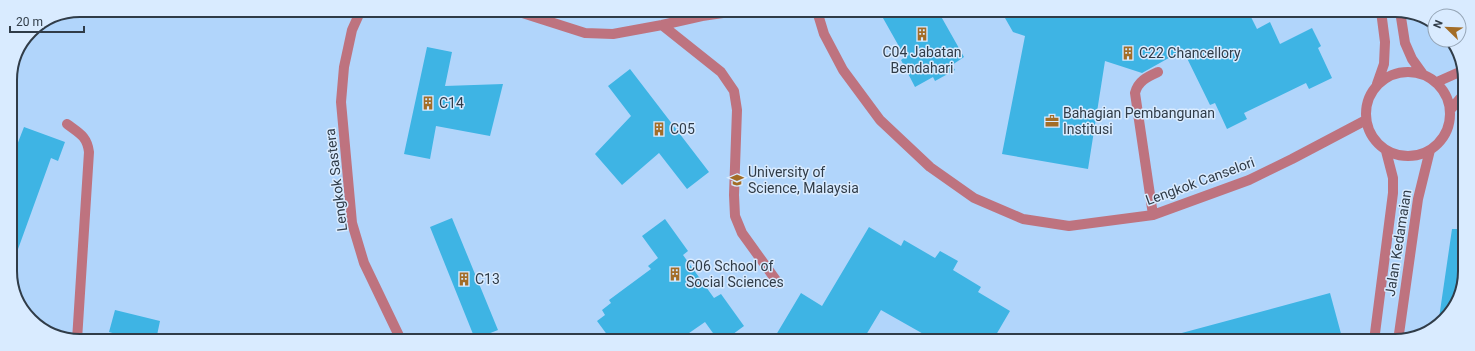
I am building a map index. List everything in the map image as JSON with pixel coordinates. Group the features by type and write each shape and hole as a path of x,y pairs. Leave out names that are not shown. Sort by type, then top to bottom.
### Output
{"street":[{"name":"Lengkok Sastera","path":"358,17 352,30 344,67 341,102 352,223 364,263 398,334"},
{"path":"534,17 585,33 613,34 662,25 691,17"},
{"name":"Lengkok Canselori","path":"819,17 824,34 843,70 880,120 930,167 974,198 1023,218 1069,226 1153,215 1249,180 1366,120"},
{"path":"1377,84 1390,75 1406,71 1422,73 1437,82 1446,94 1450,109 1450,121 1446,132 1439,142 1430,150 1416,156 1401,156 1386,151 1376,142 1369,132 1366,120 1366,107 1370,94 1377,84 1384,64 1385,42 1382,17"},
{"path":"1401,18 1405,43 1412,59 1422,73"},
{"path":"662,25 722,72 734,91 736,110 735,216 742,233 778,283"},
{"path":"1153,215 1134,93 1136,87 1141,81 1158,72"},
{"path":"1437,82 1457,73"},
{"path":"1450,109 1458,100"},
{"path":"67,124 82,135 88,143 89,152 77,334"},
{"name":"Jalan Kedamaian","path":"1399,334 1418,199 1430,150"},
{"name":"Jalan Kedamaian","path":"1375,334 1393,193 1393,178 1386,151"}],"shaded area":[{"name":"University of Science, Malaysia","path":"1395,17 1415,20 1426,25 1427,48 1449,48 1457,68 1458,271 1457,283 1450,302 1436,318 1426,326 1411,332 1399,334 80,334 60,331 45,323 28,306 20,291 18,283 17,76 19,64 30,42 39,33 56,22 68,18"}],"building":[{"name":"C04 Jabatan Bendahari","path":"882,17 941,17 964,57 952,65 955,70 935,81 933,77 915,87 901,60 905,57"},
{"path":"1004,17 1251,17 1257,29 1270,22 1280,44 1312,28 1321,46 1318,48 1332,78 1309,89 1306,83 1244,113 1247,119 1227,129 1215,103 1210,105 1183,50 1142,73 1105,61 1088,169 1002,154 1025,36 1013,32"},
{"path":"427,47 452,52 445,86 503,84 490,136 436,126 430,159 404,154"},
{"name":"C05","path":"630,69 709,172 687,189 659,153 622,185 595,154 631,116 608,86"},
{"path":"24,127 65,142 58,161 51,158 17,252 17,145"},
{"name":"C13","path":"452,218 498,330 488,334 473,334 430,227"},
{"name":"C06 School of Social Sciences","path":"665,219 688,251 683,255 714,298 721,294 744,326 733,334 714,334 705,322 688,334 607,334 597,321 605,315 602,310 611,303 609,300 651,269 648,266 658,258 642,236"},
{"path":"869,227 901,246 904,240 935,258 940,251 958,261 953,270 981,287 978,292 1010,311 997,334 923,334 881,310 867,334 777,334 801,293 822,306"},
{"path":"1452,229 1458,229 1457,283 1450,302 1440,314"},
{"path":"1330,293 1341,334 1178,334"},
{"path":"115,310 160,321 157,334 116,334 109,332"}],"place":[{"name":"C04 Jabatan Bendahari","path":"922,34"},
{"name":"C22 Chancellory","path":"1128,53"},
{"name":"C14","path":"428,103"},
{"name":"Bahagian Pembangunan Institusi","path":"1052,121"},
{"name":"C05","path":"659,129"},
{"name":"University of Science, Malaysia","path":"737,180"},
{"name":"C06 School of Social Sciences","path":"675,274"},
{"name":"C13","path":"464,279"}]}
